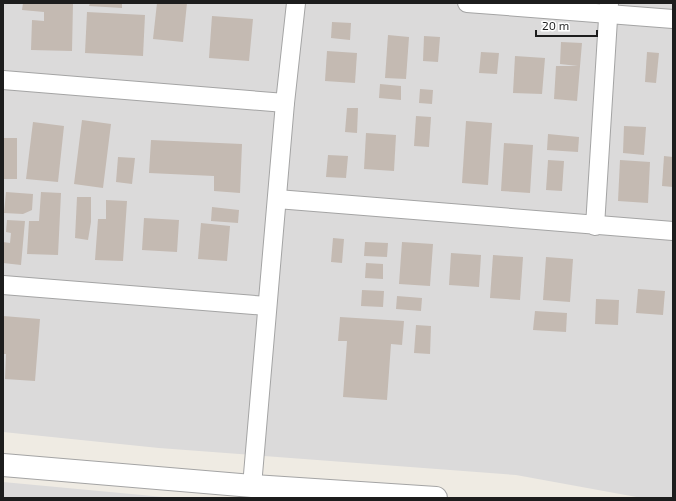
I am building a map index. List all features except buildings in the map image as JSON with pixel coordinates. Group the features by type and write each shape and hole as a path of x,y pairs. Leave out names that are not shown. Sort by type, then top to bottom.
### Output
{"street":[{"path":"252,486 267,306 278,199 285,103 296,3"},
{"path":"467,3 608,9 673,19"},
{"path":"595,226 608,9"},
{"path":"3,80 285,103"},
{"path":"278,199 595,226 673,231"},
{"path":"3,285 267,306"},
{"path":"3,465 252,486 435,498"}],"shaded area":[{"path":"3,3 673,3 673,498 642,498 516,475 159,448 3,432"},
{"path":"3,482 174,498 3,498"}]}
